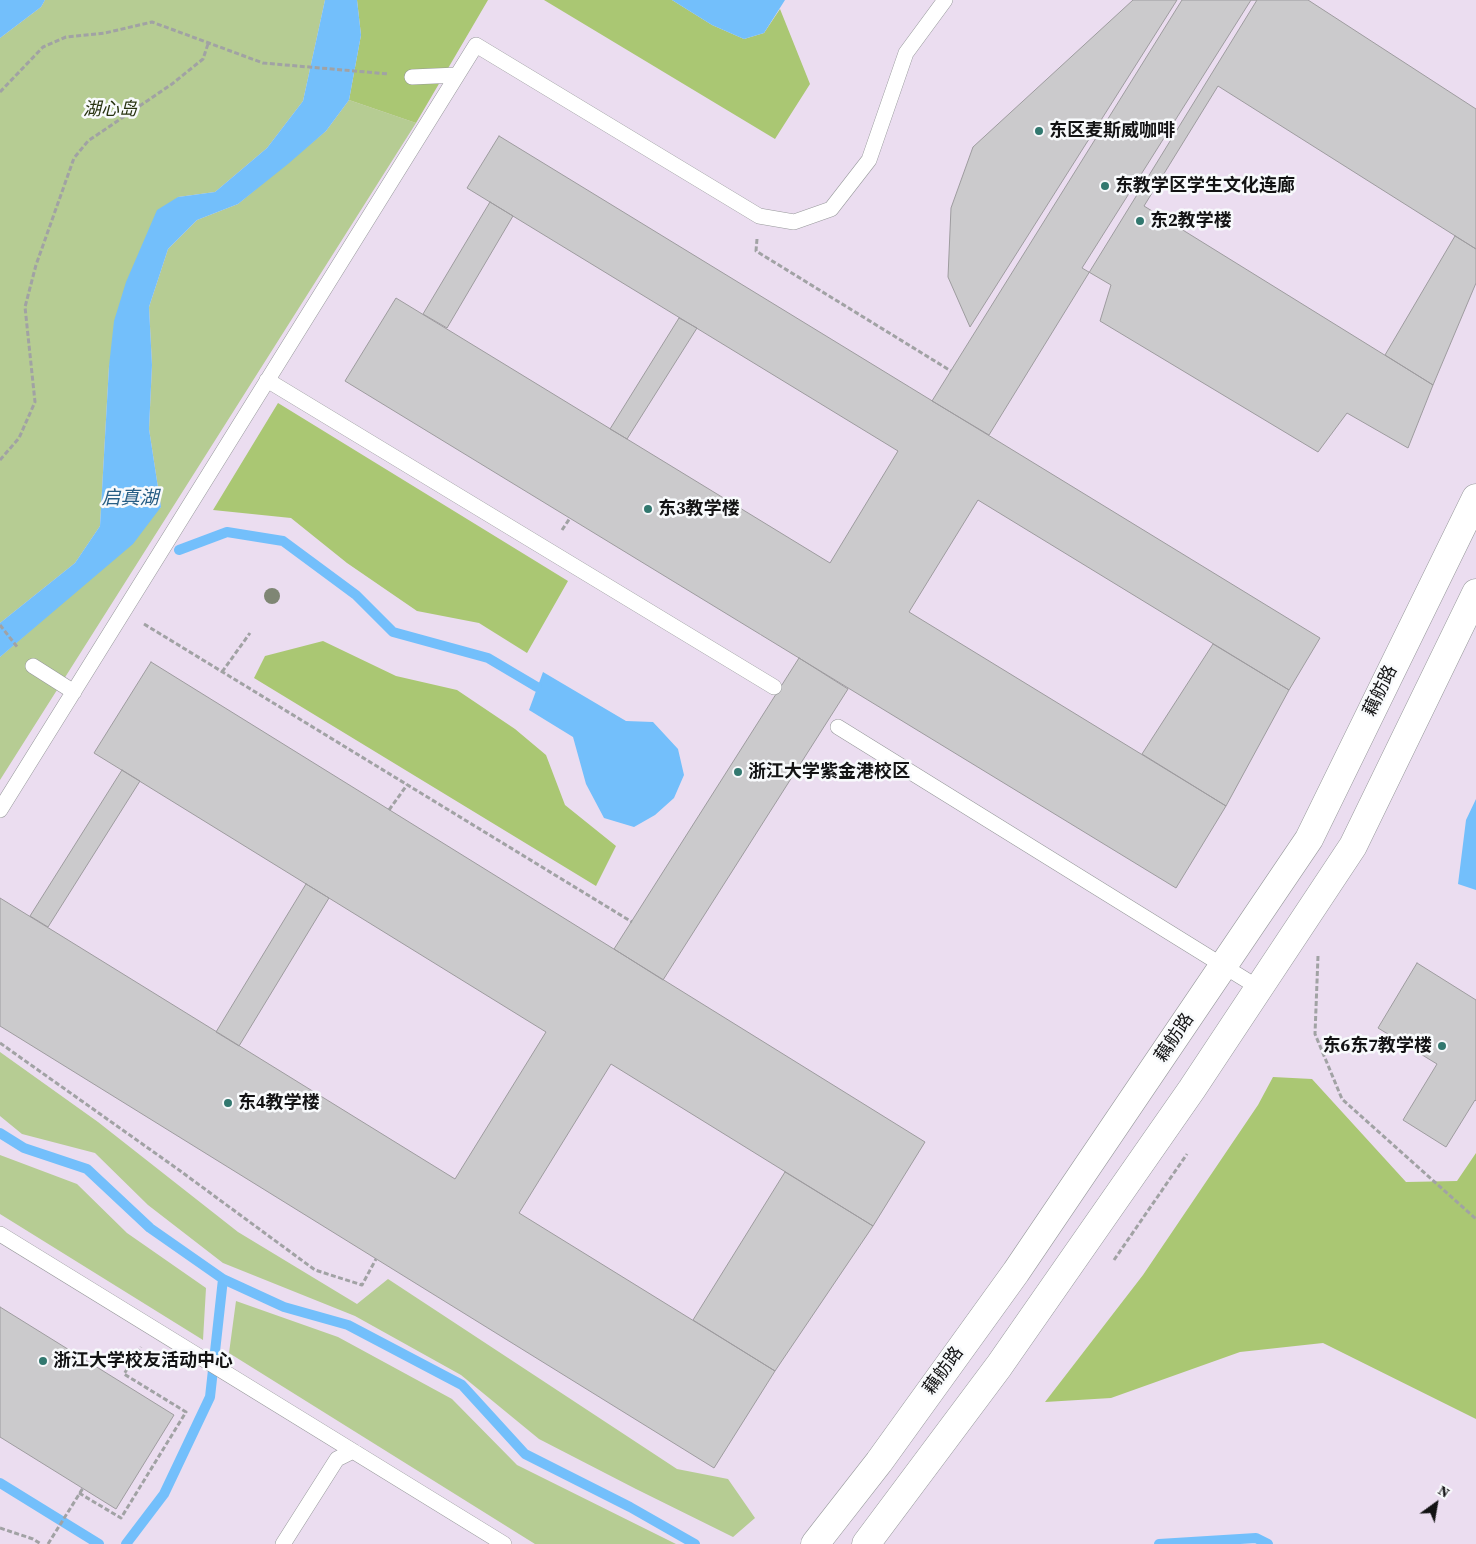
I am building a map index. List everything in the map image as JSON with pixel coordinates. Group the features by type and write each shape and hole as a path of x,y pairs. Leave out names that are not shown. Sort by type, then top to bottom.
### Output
{"street":[{"name":"藕舫路","path":"815,1544 879,1462 1016,1272 1309,839 1476,498"},
{"path":"866,1544 1005,1358 1192,1089 1353,846 1476,593"}],"lane":[{"path":"0,810 476,45 759,216 794,222 831,209 870,160 906,53 945,0"},
{"path":"412,77 457,75"},
{"path":"268,380 774,687"},
{"path":"33,666 74,692"},
{"path":"838,728 1259,988"},
{"path":"0,1234 504,1544"},
{"path":"283,1544 337,1459 353,1451"}],"path":[{"path":"0,92 43,47 66,37 106,33 152,22 263,63 412,77"},
{"path":"0,460 19,438 35,402 25,307 36,265 74,158 88,141 172,84 203,59 208,44"},
{"path":"759,216 756,252 951,371"},
{"path":"124,612 632,922"},
{"path":"222,672 250,633"},
{"path":"389,810 407,785"},
{"path":"1318,951 1315,1034 1342,1099 1476,1219"},
{"path":"0,1043 179,1170 314,1270 362,1285 376,1259"},
{"path":"80,1493 121,1518 186,1412 124,1374 153,1327"},
{"path":"49,1542 83,1488"},
{"path":"0,1528 33,1539 41,1544"}],"shaded area":[{"name":"浙江大学紫金港校区","path":"0,0 1476,0 1476,1544 0,1544"}],"green space":[{"name":"湖心岛","path":"45,0 325,0 303,101 267,148 215,192 178,197 109,366 100,526 75,563 0,623 0,38 41,7"},
{"path":"357,0 488,0 416,123 349,100 361,35"},
{"path":"544,0 672,0 712,25 744,39 764,33 780,9 810,84 775,139"},
{"path":"349,100 416,123 0,780 0,657 62,603 161,507 149,429 152,365 149,307 168,249 197,220 238,204 326,131"},
{"path":"278,403 568,581 527,653 479,623 417,611 347,563 291,518 213,510"},
{"path":"323,641 396,676 457,690 515,729 546,755 565,805 616,846 596,886 254,678 265,656"},
{"path":"0,1052 98,1122 238,1232 357,1304 388,1279 677,1469 728,1479 755,1518 733,1537 539,1439 461,1375 355,1316 223,1263 148,1205 95,1153 22,1134 0,1116"},
{"path":"1273,1077 1312,1079 1406,1182 1457,1181 1476,1153 1476,1419 1323,1343 1240,1352 1111,1398 1045,1402 1143,1275 1258,1105"},
{"path":"0,1155 77,1184 127,1233 206,1288 203,1340 0,1214"},
{"path":"236,1301 338,1337 452,1399 517,1465 676,1544 535,1544 229,1353"}],"water":[{"path":"0,0 45,0 41,7 0,38"},
{"name":"启真湖","path":"325,0 357,0 361,35 349,100 326,131 288,164 238,204 197,220 168,249 149,307 152,365 149,429 161,507 133,544 0,657 0,623 75,563 100,526 109,366 114,321 126,282 157,210 178,197 215,192 267,148 303,101"},
{"path":"672,0 785,0 764,33 744,39 712,25"},
{"path":"543,672 626,721 653,722 678,749 684,775 674,798 655,815 634,827 604,818 586,784 573,737 529,710"},
{"path":"1476,799 1476,890 1458,884 1466,820"}],"building":[{"path":"1133,0 1177,0 970,327 948,277 951,208 973,147"},
{"name":"东教学区学生文化连廊","path":"1182,0 1257,0 989,435 932,401"},
{"name":"东2教学楼","path":"1251,0 1308,0 1476,109 1476,249 1218,86 1144,206 1433,385 1408,448 1347,413 1318,452 1100,321 1111,285 1082,268"},
{"name":"东3教学楼","path":"499,136 1320,638 1289,690 978,500 909,612 1226,806 1176,888 345,381 396,298 830,563 898,451 467,188"},
{"path":"490,202 513,216 447,328 423,314"},
{"path":"1455,236 1476,249 1476,283 1433,385 1385,355"},
{"path":"679,318 697,328 627,439 610,429"},
{"path":"1213,644 1289,690 1226,806 1142,754"},
{"path":"799,658 848,689 663,980 614,949"},
{"name":"东4教学楼","path":"151,662 925,1142 873,1226 611,1064 519,1213 775,1371 714,1468 0,1026 0,898 455,1179 546,1032 94,753"},
{"path":"122,770 140,781 48,927 30,916"},
{"path":"306,884 329,898 239,1046 216,1032"},
{"name":"东6东7教学楼","path":"1417,963 1476,1000 1476,1101 1446,1147 1403,1120 1437,1064 1378,1028"},
{"path":"785,1172 873,1226 775,1371 693,1320"},
{"name":"浙江大学校友活动中心","path":"0,1307 174,1415 116,1509 0,1437"}],"waterway":[{"path":"179,550 227,532 283,541 356,595 393,632 488,658 537,687"},
{"path":"0,1133 24,1148 87,1169 150,1228 223,1279 284,1307 348,1325 462,1385 525,1454 630,1507 695,1544"},
{"path":"126,1544 164,1494 210,1397 223,1279"},
{"path":"0,1483 99,1544"},
{"path":"1159,1544 1256,1538 1268,1544"}],"place":[{"name":"东区麦斯威咖啡","path":"1039,131"},
{"name":"东教学区学生文化连廊","path":"1105,186"},
{"name":"东2教学楼","path":"1140,221"},
{"name":"东3教学楼","path":"648,509"},
{"name":"浙江大学紫金港校区","path":"738,772"},
{"name":"东6东7教学楼","path":"1442,1046"},
{"name":"东4教学楼","path":"228,1103"},
{"name":"浙江大学校友活动中心","path":"43,1361"}]}
